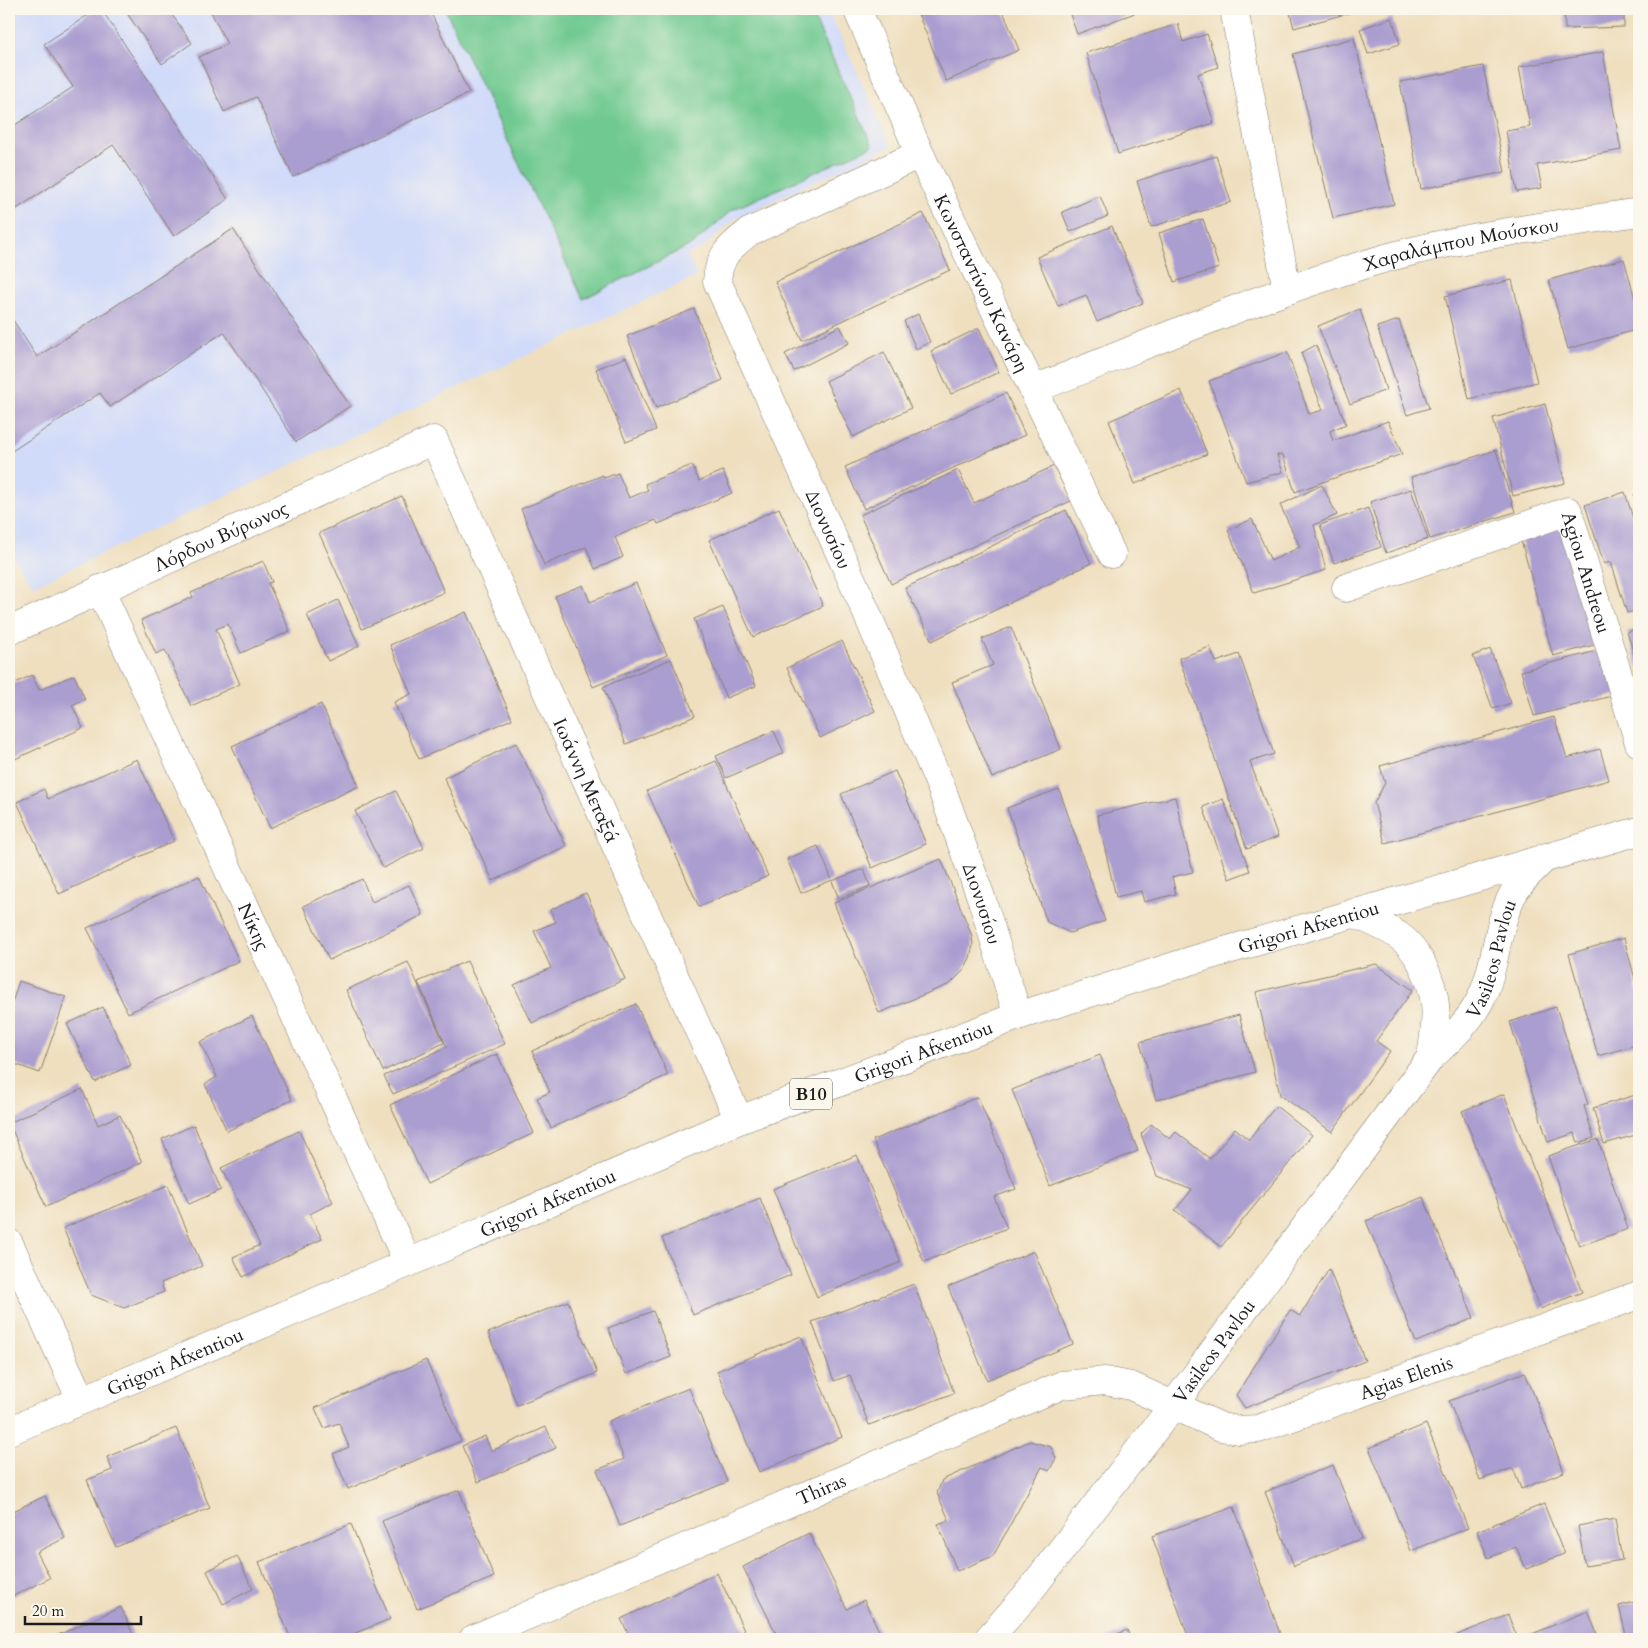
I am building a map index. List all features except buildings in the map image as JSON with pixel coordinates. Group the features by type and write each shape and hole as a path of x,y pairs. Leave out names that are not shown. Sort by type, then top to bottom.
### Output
{"street":[{"name":"Κωνσταντίνου Κανάρη","path":"856,9 920,154 1112,554"},
{"path":"1234,9 1287,290"},
{"name":"Διονυσίου","path":"920,154 749,232 729,247 718,266 717,281 865,609 941,787 982,900 1018,1016"},
{"name":"Χαραλάμπου Μούσκου","path":"1034,389 1287,290 1387,258 1491,236 1639,212"},
{"name":"Λόρδου Βύρωνος","path":"9,631 434,440"},
{"name":"Ιωάννη Μεταξά","path":"434,440 739,1120"},
{"name":"Agiou Andreou","path":"1346,588 1568,511 1639,744"},
{"name":"Νίκης","path":"100,589 408,1263"},
{"name":"Grigori Afxentiou","path":"9,1431 408,1263 739,1120 1018,1016 1190,961 1639,831"},
{"name":"Vasileos Pavlou","path":"988,1639 1025,1597 1172,1407 1430,1056 1468,1020 1481,998 1494,961 1501,923 1514,893 1528,874 1546,857"},
{"name":"Vasileos Pavlou","path":"1353,913 1400,936 1417,956 1427,973 1434,988 1436,1008 1430,1056"},
{"path":"9,1243 81,1400"},
{"name":"Agias Elenis","path":"1172,1407 1221,1427 1239,1430 1258,1429 1639,1294"},
{"name":"Thiras","path":"473,1639 1062,1385 1106,1381 1132,1386 1172,1407"}],"shaded area":[{"path":"9,9 828,9 891,146 736,218 703,248 687,255 697,276 33,586 9,551"}],"green space":[{"path":"445,9 810,9 873,146 732,210 693,244 583,299"}]}
